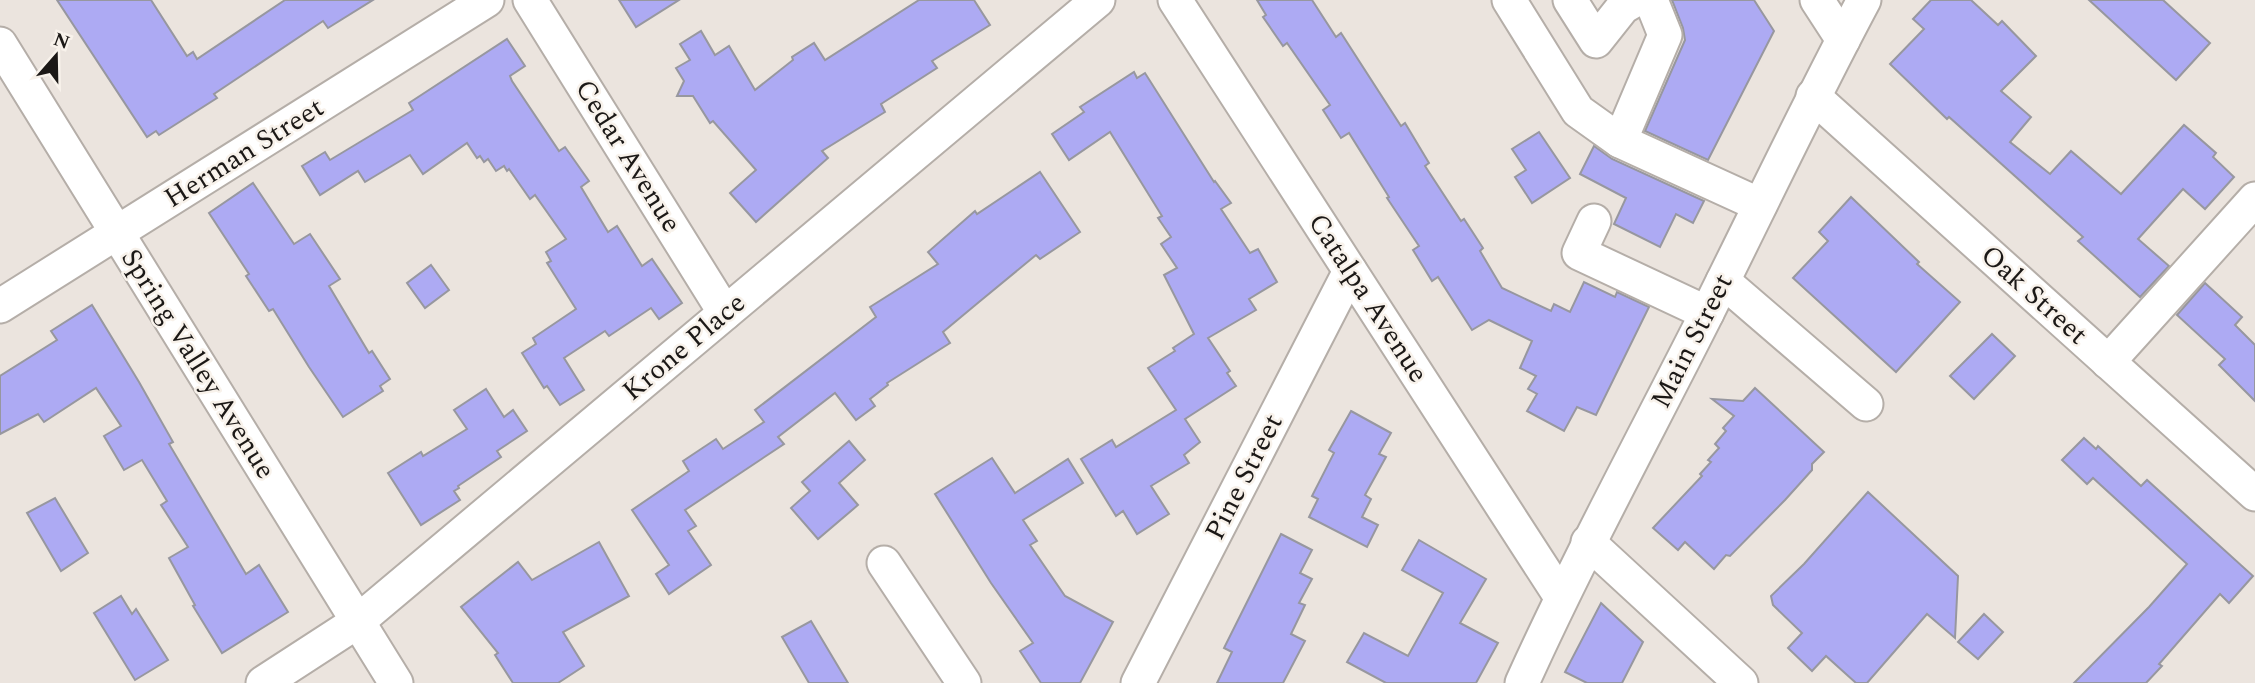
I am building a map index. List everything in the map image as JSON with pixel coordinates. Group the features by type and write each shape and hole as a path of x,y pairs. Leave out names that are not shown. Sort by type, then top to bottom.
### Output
{"street":[{"name":"Herman Street","path":"0,306 487,0"},
{"name":"Cedar Avenue","path":"530,0 725,313"},
{"name":"Krone Place","path":"263,683 357,622 1098,0"},
{"name":"Catalpa Avenue","path":"1175,0 1561,597"},
{"path":"1509,0 1578,111 1620,141 1760,205"},
{"path":"1570,0 1596,41 1623,7 1635,0"},
{"path":"1620,141 1665,35 1651,0"},
{"path":"1817,0 1843,40"},
{"name":"Main Street","path":"1522,683 1588,542 1707,313 1813,96 1864,0"},
{"name":"Spring Valley Avenue","path":"0,44 396,683"},
{"name":"Oak Street","path":"1813,96 2255,494"},
{"path":"2108,362 2255,199"},
{"path":"1594,222 1578,253 1707,313"},
{"name":"Pine Street","path":"1138,683 1350,271"},
{"path":"1723,281 1866,404"},
{"path":"1588,542 1741,683"},
{"path":"884,563 964,683"}],"building":[{"path":"57,0 151,0 187,56 193,52 197,59 285,0 373,0 328,28 323,21 214,94 217,98 159,135 156,131 147,137"},
{"path":"619,0 679,0 636,27"},
{"path":"919,0 974,0 990,25 932,61 937,68 881,104 885,112 822,151 828,158 756,222 730,193 756,170 713,121 710,123 693,96 677,96 684,81 676,68 690,60 680,44 701,31 715,55 729,46 755,90 793,60 792,57 814,43 825,60"},
{"path":"1257,0 1312,0 1336,37 1341,33 1401,126 1405,123 1429,163 1425,166 1461,221 1464,219 1483,248 1480,251 1502,288 1551,311 1554,304 1570,312 1584,282 1615,297 1617,292 1649,307 1596,415 1577,407 1564,431 1527,411 1537,394 1528,389 1536,376 1520,368 1532,341 1489,320 1472,330 1438,277 1432,281 1413,250 1419,246 1387,198 1389,197 1349,133 1341,138 1323,110 1330,105 1287,43 1283,46 1263,17 1266,15"},
{"path":"1672,0 1754,0 1774,31 1708,160 1645,131 1685,40"},
{"path":"1931,0 1971,0 1998,25 2002,21 2036,56 2001,91 2031,117 2010,142 2050,174 2071,151 2121,194 2184,125 2216,153 2213,157 2234,177 2205,209 2183,189 2138,239 2169,266 2140,297 2078,241 2083,237 1949,117 1947,119 1890,64 1924,29 1913,19"},
{"path":"2089,0 2163,0 2210,43 2176,80"},
{"path":"507,39 525,66 510,76 512,81 559,151 565,147 589,181 581,187 608,232 617,226 642,266 652,259 682,303 659,319 651,308 609,336 605,331 564,358 584,390 560,405 547,386 544,388 522,353 536,344 533,338 576,309 547,263 551,261 546,252 566,239 535,195 530,199 509,169 507,171 504,166 496,171 488,159 484,162 480,156 477,158 467,143 423,174 410,155 365,182 358,171 320,195 302,166 325,152 330,160 413,110 409,103"},
{"path":"1134,72 1137,78 1145,73 1214,182 1231,203 1221,209 1250,253 1258,249 1277,282 1249,299 1256,310 1208,338 1230,371 1227,373 1236,386 1185,419 1200,442 1184,455 1189,463 1151,486 1169,514 1137,534 1123,511 1116,516 1081,459 1112,440 1116,447 1176,410 1148,368 1175,351 1173,348 1194,334 1164,275 1177,268 1161,244 1171,237 1158,218 1162,216 1110,132 1069,160 1052,134 1084,112 1080,107"},
{"path":"1539,132 1570,178 1532,203 1515,177 1526,170 1512,149"},
{"path":"1594,146 1612,159 1704,201 1693,223 1676,214 1660,247 1614,224 1626,198 1580,174"},
{"path":"1040,172 1080,232 1040,259 1036,255 943,332 950,343 887,383 888,385 870,399 875,406 856,420 835,393 778,437 784,444 685,510 696,526 688,531 711,565 669,594 656,574 669,565 632,510 689,471 683,461 716,439 723,449 764,422 755,410 876,317 870,307 938,264 928,252 975,211 977,214"},
{"path":"253,183 294,244 310,234 340,279 329,286 369,353 372,351 390,379 380,386 383,391 343,417 273,309 269,311 246,276 249,274 209,213"},
{"path":"1851,197 1919,262 1917,264 1960,302 1896,372 1793,278 1828,241 1819,232"},
{"path":"431,265 449,290 425,308 407,283"},
{"path":"2205,283 2242,317 2235,325 2255,345 2255,401 2219,365 2225,359 2177,315"},
{"path":"92,305 139,382 173,442 169,444 246,574 259,565 288,612 222,653 193,606 195,605 169,558 188,547 161,505 167,501 142,460 124,470 104,436 121,426 96,388 44,422 38,414 0,434 0,376 57,340 51,331"},
{"path":"1992,334 2015,356 1974,399 1950,376"},
{"path":"1755,388 1824,452 1785,500 1714,569 1685,542 1678,550 1653,528 1702,476 1700,474 1711,462 1708,460 1719,448 1715,444 1726,431 1723,428 1734,416 1712,399 1743,401"},
{"path":"486,389 504,417 513,410 527,431 497,451 501,457 458,486 454,491 460,500 421,525 388,473 421,452 423,456 467,429 454,410"},
{"path":"1351,411 1391,433 1379,454 1386,457 1365,495 1371,499 1362,517 1378,525 1367,547 1309,517 1318,499 1312,496 1334,453 1329,450"},
{"path":"2084,438 2096,449 2098,446 2141,486 2147,480 2253,576 2229,603 2220,594 2159,664 2162,666 2146,683 2074,683 2187,564 2093,478 2087,484 2062,460"},
{"path":"849,441 865,460 839,483 858,505 818,539 791,508 810,491 802,482"},
{"path":"992,458 1015,493 1068,459 1083,483 1023,520 1037,541 1030,545 1065,596 1113,622 1080,683 1041,683 1020,651 1033,643 991,583 935,494"},
{"path":"1868,492 1958,576 1955,638 1927,614 1867,683 1856,683 1826,656 1812,671 1788,648 1802,633 1773,605 1771,596 1804,564"},
{"path":"55,498 88,553 61,571 27,513"},
{"path":"1281,534 1312,550 1300,573 1312,579 1299,603 1305,605 1291,634 1305,641 1283,683 1217,683 1232,652 1224,648"},
{"path":"1419,540 1486,579 1460,623 1498,643 1476,683 1386,683 1347,662 1364,633 1408,656 1443,593 1402,570"},
{"path":"599,542 629,596 563,632 584,666 558,683 513,683 495,655 498,653 461,607 518,562 532,580"},
{"path":"121,596 132,614 136,609 168,660 135,680 94,613"},
{"path":"1601,603 1643,642 1622,683 1587,683 1565,672"},
{"path":"1984,614 2003,632 1978,659 1958,642"},
{"path":"811,621 848,683 809,683 782,637"}]}
